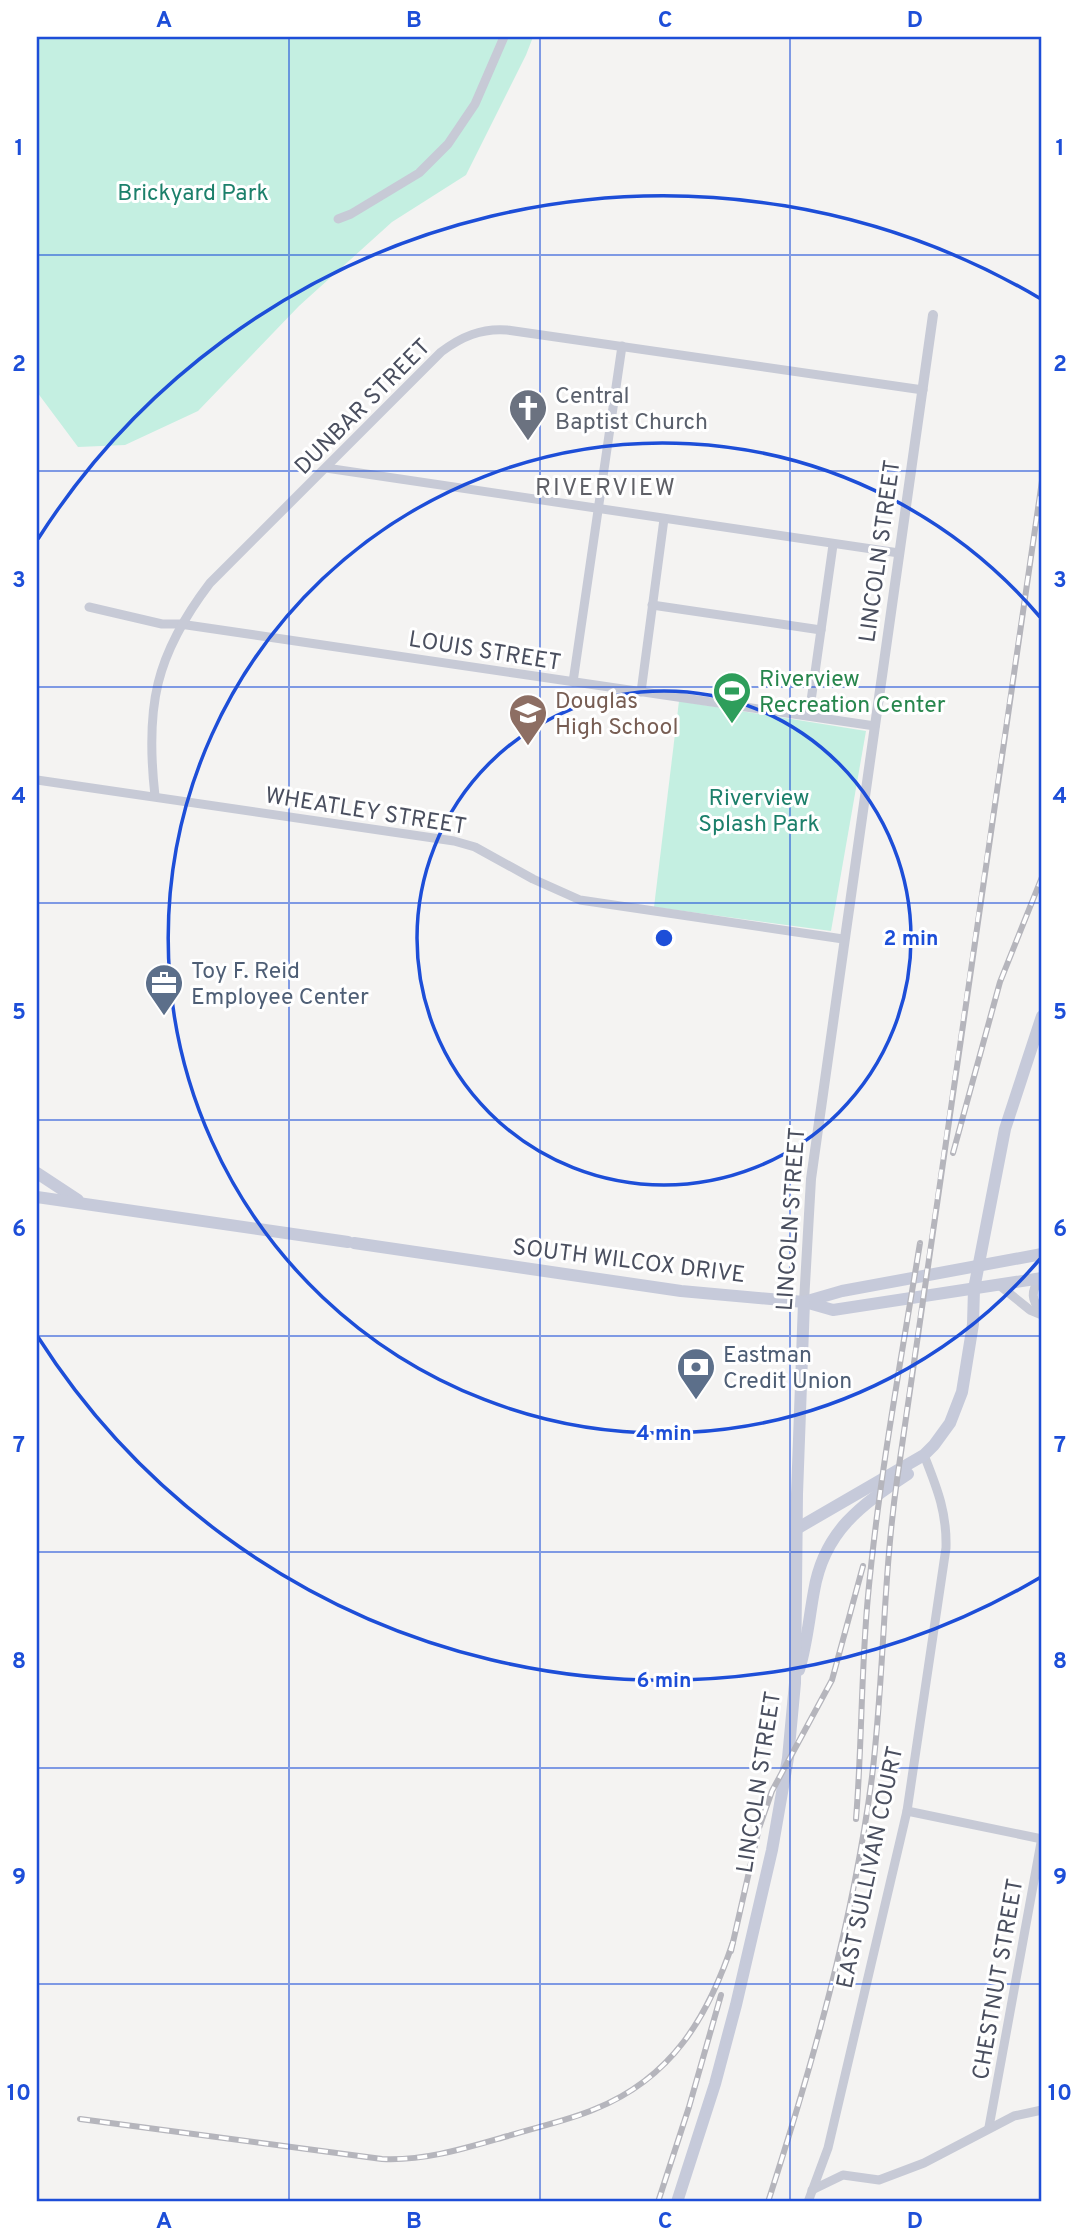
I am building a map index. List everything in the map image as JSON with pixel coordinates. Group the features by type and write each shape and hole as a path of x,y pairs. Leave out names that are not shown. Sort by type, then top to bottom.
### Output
{"main road":[{"path":"795,1683 805,1651 814,1588 837,1532 849,1517 872,1497 909,1474 950,1423 962,1392 973,1324 974,1289 1006,1129 1042,1016"},
{"path":"37,1173 85,1204"},
{"name":"SOUTH WILCOX DRIVE","path":"37,1197 681,1291 804,1302 842,1291 1042,1254"},
{"path":"804,1302 833,1310 1042,1278"},
{"name":"LINCOLN STREET","path":"677,2202 715,2084 754,1930 772,1850 788,1758 795,1683 804,1302"},
{"path":"798,1528 924,1455"}],"street":[{"path":"338,219 419,173 447,144 475,104 504,37"},
{"name":"LINCOLN STREET","path":"804,1302 811,1179 933,315"},
{"name":"DUNBAR STREET","path":"155,796 151,755 153,706 165,662 180,624 210,583 441,352 464,337 493,329 923,390"},
{"path":"573,682 596,509 622,346"},
{"path":"326,468 899,553"},
{"path":"640,692 664,519"},
{"path":"809,715 833,545"},
{"path":"652,605 821,630"},
{"name":"LOUIS STREET","path":"89,607 162,624 180,624 875,726"},
{"name":"WHEATLEY STREET","path":"37,780 454,841 475,847 580,901 843,939"},
{"path":"1042,1278 1032,1295 1042,1314"},
{"path":"999,1285 1030,1310 1042,1314"},
{"name":"EAST SULLIVAN COURT","path":"808,2202 828,2148 907,1811 946,1548 944,1511 924,1455"},
{"path":"907,1811 1042,1838"},
{"name":"CHESTNUT STREET","path":"989,2127 1042,1838"},
{"path":"812,2190 843,2175 879,2180 924,2163 1014,2116 1042,2110"}],"green space":[{"name":"Brickyard Park","path":"37,37 533,37 466,175 392,222 299,306 198,411 125,445 78,447 37,392"},
{"name":"Riverview Splash Park","path":"679,701 866,731 831,931 654,907"}],"railway":[{"path":"768,2202 830,1992 864,1831 876,1740 892,1517 1042,481"},
{"path":"953,1153 1000,982 1042,877"},
{"path":"856,1819 866,1624 873,1552 891,1419 920,1243"},
{"path":"731,1951 759,1828 772,1791 832,1680 863,1566"},
{"path":"80,2119 382,2159 430,2156 477,2145 595,2109 646,2080 684,2042 699,2020 733,1942"},
{"path":"658,2202 721,1995"}],"place":[{"name":"Central Baptist Church","path":"528,442"},
{"name":"Riverview Recreation Center","path":"732,725"},
{"name":"Douglas High School","path":"528,747"},
{"name":"Toy F. Reid Employee Center","path":"164,1017"},
{"name":"Eastman Credit Union","path":"696,1401"}],"district":[{"name":"RIVERVIEW","path":"606,487"}]}
